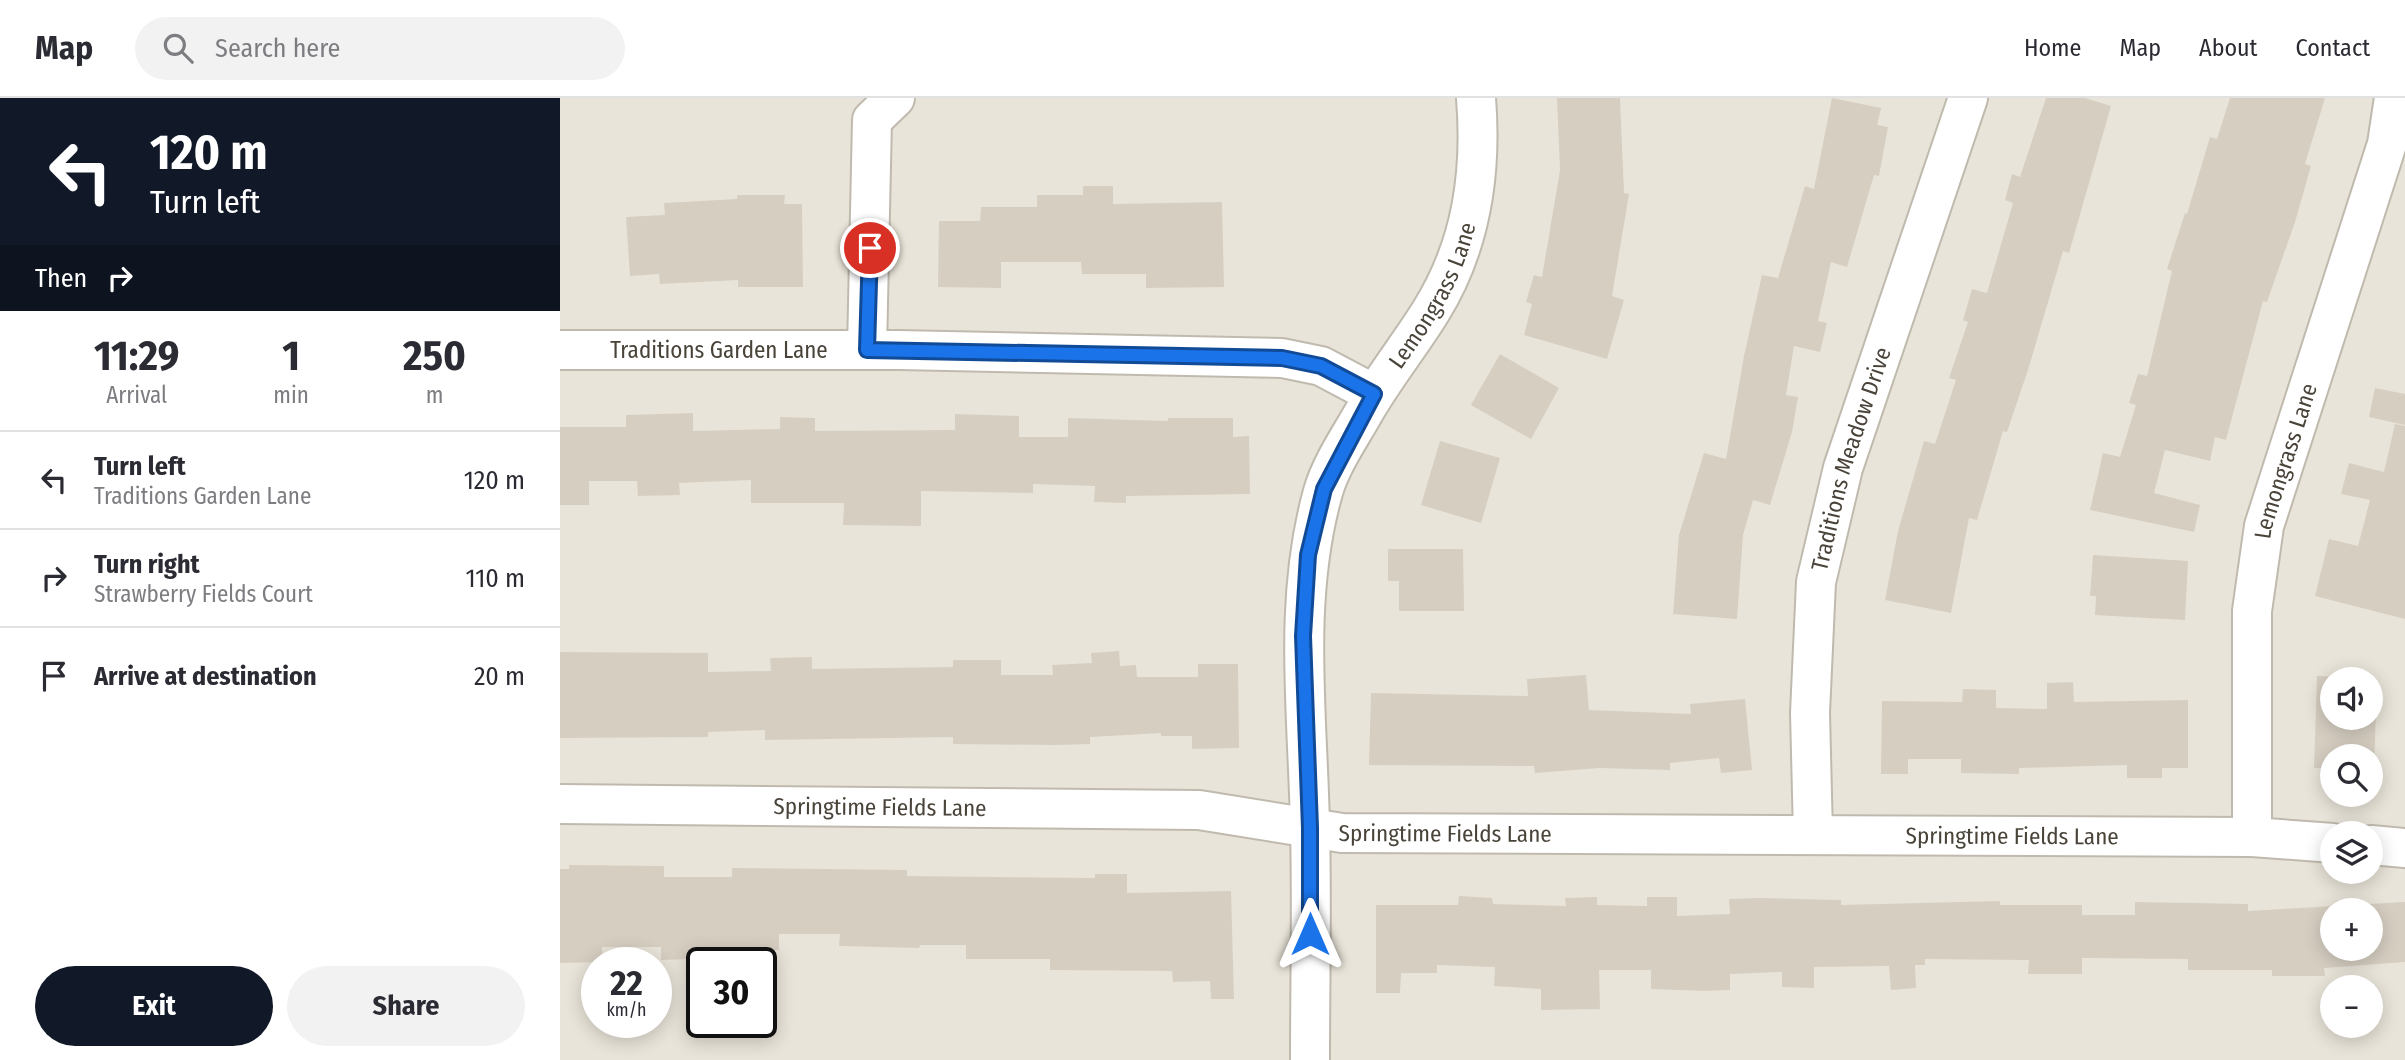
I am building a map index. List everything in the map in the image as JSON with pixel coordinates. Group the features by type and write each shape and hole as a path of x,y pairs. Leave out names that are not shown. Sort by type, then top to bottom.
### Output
{"street":[{"path":"867,350 872,120 895,98"},
{"name":"Lemongrass Lane","path":"1310,1060 1310,828 1303,636 1308,555 1324,489 1374,394 1431,311 1459,256 1473,203 1478,168 1476,98"},
{"name":"Traditions Meadow Drive","path":"1813,834 1810,713 1816,582 1843,468 1968,98"},
{"name":"Lemongrass Lane","path":"2252,837 2252,611 2264,526 2387,144 2394,98"},
{"name":"Traditions Garden Lane","path":"560,350 867,350 1282,358 1321,366 1374,394"},
{"name":"Springtime Fields Lane","path":"560,804 1199,810 1342,833 2252,837 2320,842"},
{"path":"2383,846 2405,848"}],"shaded area":[{"path":"560,98 2405,98 2405,1060 560,1060"}],"building":[{"path":"1557,98 1620,98 1624,193 1629,194 1612,296 1624,300 1607,359 1524,335 1532,304 1526,302 1534,275 1542,277 1560,170"},
{"path":"1832,98 1881,108 1877,125 1888,127 1879,176 1874,175 1847,267 1831,262 1818,321 1827,323 1820,352 1794,346 1786,395 1798,397 1792,432 1770,505 1753,500 1743,535 1737,619 1673,614 1679,535 1704,453 1726,459 1744,356 1762,275 1778,278 1805,186 1814,189"},
{"path":"2046,98 2085,98 2111,106 2069,253 2063,251 2028,370 2007,432 2003,431 1977,520 1969,518 1951,613 1885,600 1898,531 1924,441 1935,444 1956,380 1949,378 1968,322 1963,320 1972,289 1987,293 2013,203 2005,200 2012,174 2020,177"},
{"path":"2230,98 2325,98 2305,164 2311,166 2295,222 2267,302 2263,301 2226,440 2215,437 2210,461 2165,450 2154,493 2200,505 2194,532 2090,510 2103,453 2120,457 2136,405 2129,403 2138,374 2147,376 2172,271 2167,269 2210,137 2217,139"},
{"path":"1083,186 1113,186 1113,204 1222,202 1224,287 1146,288 1146,274 1082,274 1081,262 1001,262 1001,288 938,287 939,221 980,221 981,207 1037,207 1037,195 1083,195"},
{"path":"737,195 785,195 784,204 802,204 803,287 738,287 738,280 660,284 659,274 630,276 626,217 665,215 664,203 737,199"},
{"path":"1500,354 1559,388 1531,439 1471,405"},
{"path":"2375,388 2405,394 2405,425 2369,417"},
{"path":"693,413 693,431 780,429 780,417 815,418 815,431 955,430 955,414 1019,416 1019,437 1068,437 1068,418 1168,421 1168,418 1233,418 1233,437 1249,436 1250,494 1126,496 1126,503 1094,502 1095,486 1033,484 1033,493 921,491 921,526 843,525 844,503 751,503 751,480 679,483 680,495 638,496 637,481 589,481 589,505 560,505 560,427 626,427 626,415"},
{"path":"2395,424 2405,426 2405,619 2315,596 2329,539 2358,546 2370,500 2341,494 2349,463 2384,472"},
{"path":"1440,441 1500,458 1481,523 1421,505"},
{"path":"1388,549 1463,549 1464,611 1399,611 1399,581 1388,581"},
{"path":"2093,555 2188,561 2185,620 2095,615 2096,596 2090,596"},
{"path":"1119,651 1120,666 1136,665 1137,677 1198,677 1198,664 1238,664 1239,748 1192,749 1192,736 1161,736 1161,733 1090,737 1090,744 1056,745 953,744 953,737 765,740 765,730 708,732 708,737 560,738 560,652 708,653 708,672 771,671 770,658 812,657 812,669 953,667 953,660 1001,660 1001,675 1053,675 1052,665 1092,663 1091,653"},
{"path":"1586,675 1589,710 1691,714 1690,704 1745,699 1752,770 1721,773 1719,758 1670,763 1670,770 1600,768 1535,773 1534,766 1369,765 1371,693 1528,696 1527,679"},
{"path":"2317,676 2320,676 2320,730 2375,730 2375,744 2320,744 2320,768 2314,768"},
{"path":"2073,682 2074,702 2188,700 2188,768 2162,768 2162,778 2127,778 2127,765 2019,768 2019,774 1961,773 1961,759 1908,759 1908,774 1881,774 1882,701 1962,702 1963,689 1996,690 1996,708 2047,709 2047,683"},
{"path":"569,865 664,866 664,877 732,877 732,868 907,870 907,876 1095,878 1095,874 1127,874 1127,893 1231,891 1234,999 1211,999 1210,981 1173,982 1172,971 1050,970 1050,959 966,959 966,945 920,945 919,948 839,946 840,934 779,934 779,950 777,947 686,947 686,959 672,960 672,947 581,947 581,962 560,963 560,869 569,869"},
{"path":"1459,896 1492,898 1493,904 1566,906 1565,898 1597,897 1597,905 1647,906 1647,897 1677,897 1677,916 1730,914 1729,899 1759,898 1841,900 1841,905 2000,901 2000,905 2082,905 2082,915 2135,915 2135,902 2248,904 2248,911 2320,907 2320,961 2383,961 2383,903 2405,902 2405,962 2324,968 2325,975 2320,976 2272,976 2272,970 2188,970 2188,959 2082,958 2082,974 2028,974 2029,960 1925,959 1925,965 1915,965 1916,988 1891,990 1889,966 1814,967 1814,988 1782,987 1782,972 1730,974 1730,990 1704,991 1651,989 1651,970 1599,970 1600,1009 1541,1010 1541,989 1494,986 1495,967 1437,965 1437,973 1401,973 1400,993 1376,993 1376,905 1458,905"}],"route":[{"path":"870,248 867,350 1301,359 1321,366 1374,394 1324,489 1308,555 1303,636 1310,828 1310,934"}]}
